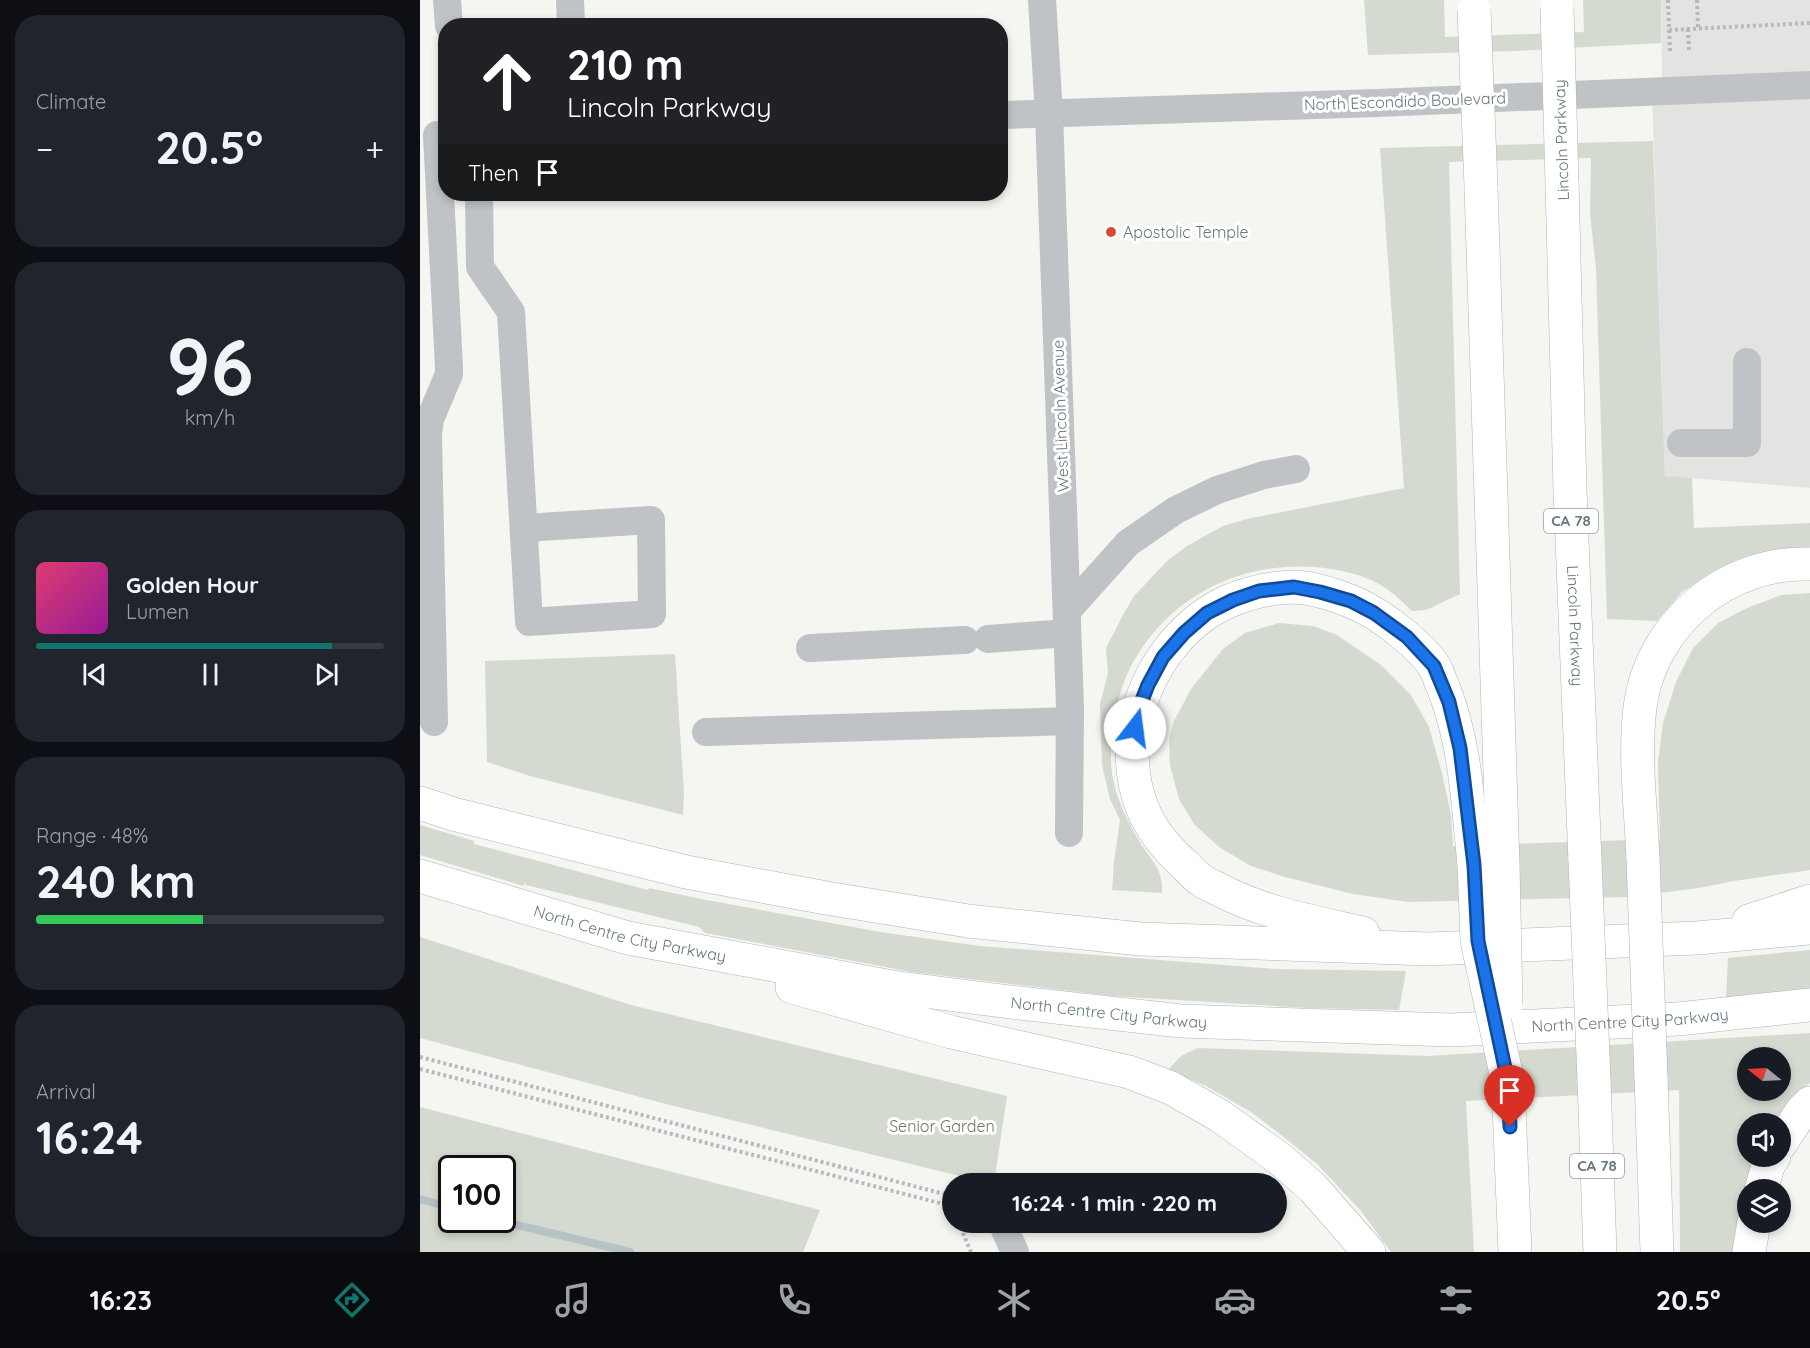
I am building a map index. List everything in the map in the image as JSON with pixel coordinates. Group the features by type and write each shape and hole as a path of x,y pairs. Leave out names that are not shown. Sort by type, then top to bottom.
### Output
{"highway":[{"name":"Lincoln Parkway","path":"1557,4 1570,490 1600,1252"},
{"path":"1474,5 1481,187 1488,865 1508,1082 1515,1252"},
{"path":"1657,1252 1638,746 1644,690 1660,648 1683,616 1701,599 1740,576 1781,566 1810,564"},
{"path":"1429,949 1277,913 1234,898 1201,881 1172,852 1149,821 1142,806 1133,767 1133,742 1137,713 1148,685 1163,657 1184,633 1207,613 1233,600 1259,591 1294,587 1351,601 1374,613 1407,637 1434,666 1449,702 1488,865"},
{"path":"420,803 453,814 686,872 968,921 1140,939 1429,949 1697,938 1810,928"},
{"name":"North Centre City Parkway","path":"420,876 628,938 892,987 1181,1021 1451,1030 1678,1019 1810,1005"},
{"path":"1697,938 1810,901"},
{"path":"628,938 814,994 928,1025 1129,1072 1172,1088 1220,1116 1280,1159 1313,1188 1369,1252"},
{"path":"1791,1128 1810,1103"},
{"path":"1749,1252 1752,1233"}],"street":[{"path":"447,0 448,18"},
{"path":"570,0 570,18"},
{"name":"West Lincoln Avenue","path":"1042,0 1049,114 1067,622 1070,721 1069,833"},
{"name":"North Escondido Boulevard","path":"1008,115 1810,85"},
{"path":"434,135 438,193"},
{"path":"434,722 426,637 428,435 430,419 450,367 439,201"},
{"path":"479,201 480,267 511,312 529,622 652,614 651,520 524,528"},
{"path":"1681,443 1747,443 1747,362"},
{"path":"810,648 976,640 1067,622 1128,543 1176,510 1217,490 1264,475 1296,469"},
{"path":"706,732 1070,721"}],"path":[{"path":"1668,0 1670,51"},
{"path":"1697,0 1698,28"},
{"path":"1669,30 1810,23"},
{"path":"1688,29 1689,50"},
{"path":"420,1058 942,1193"},
{"path":"420,1069 942,1204"},
{"path":"963,1233 971,1252"}],"shaded area":[{"path":"1661,0 1810,0 1810,488 1665,476 1652,92 1662,91"}],"green space":[{"path":"1364,0 1444,0 1445,37 1584,32 1583,0 1661,0 1661,43 1516,51 1368,55"},
{"path":"1653,141 1665,476 1692,478 1694,528 1810,523 1810,549 1716,571 1682,592 1657,621 1607,619 1596,269 1590,213 1591,158 1449,162 1460,594 1426,610 1412,611 1386,589 1362,577 1323,568 1288,567 1261,570 1236,577 1212,587 1169,616 1135,659 1124,681 1115,718 1111,755 1113,778 1124,813 1143,848 1159,871 1162,893 1112,890 1120,820 1110,799 1102,765 1100,704 1108,673 1106,648 1134,596 1168,560 1187,546 1223,526 1247,519 1404,488 1380,148"},
{"path":"1810,593 1810,870 1627,897 1408,902 1353,894 1251,866 1219,847 1194,824 1179,799 1170,765 1169,740 1174,721 1191,689 1223,649 1245,633 1279,623 1313,626 1337,635 1381,665 1411,695 1429,727 1442,773 1451,815 1453,846 1660,839 1658,762 1663,723 1676,682 1693,648 1718,623 1747,608 1781,595"},
{"path":"675,654 684,793 683,815 530,776 487,762 485,661"},
{"path":"420,825 474,841 474,844 648,890 649,888 880,932 980,946 1276,969 1406,971 1399,1010 1308,1008 1112,996 912,972 705,933 699,927 526,885 525,882 524,886 420,855"},
{"name":"Senior Garden","path":"420,937 631,1005 1007,1096 995,1173 947,1173 666,1104 420,1038"},
{"path":"1810,950 1810,991 1726,999 1728,958"},
{"path":"1810,1033 1810,1083 1799,1092 1783,1113 1737,1113 1737,1167 1755,1167 1750,1179 1737,1179 1737,1228 1733,1252 1680,1252 1679,1090 1466,1101 1474,1252 1391,1252 1361,1211 1317,1164 1251,1112 1206,1086 1168,1070 1181,1056 1198,1048 1428,1056"},
{"path":"420,1107 820,1210 803,1252 420,1252"}],"waterway":[{"path":"420,1199 438,1204"},
{"path":"516,1225 630,1252"}],"place":[{"name":"Apostolic Temple","path":"1111,232"}],"route":[{"path":"1135,728 1137,713 1148,685 1163,657 1184,633 1207,613 1233,600 1259,591 1294,587 1351,601 1374,613 1407,637 1434,666 1449,702 1460,748 1474,865 1478,941 1508,1082 1510,1127"}]}
